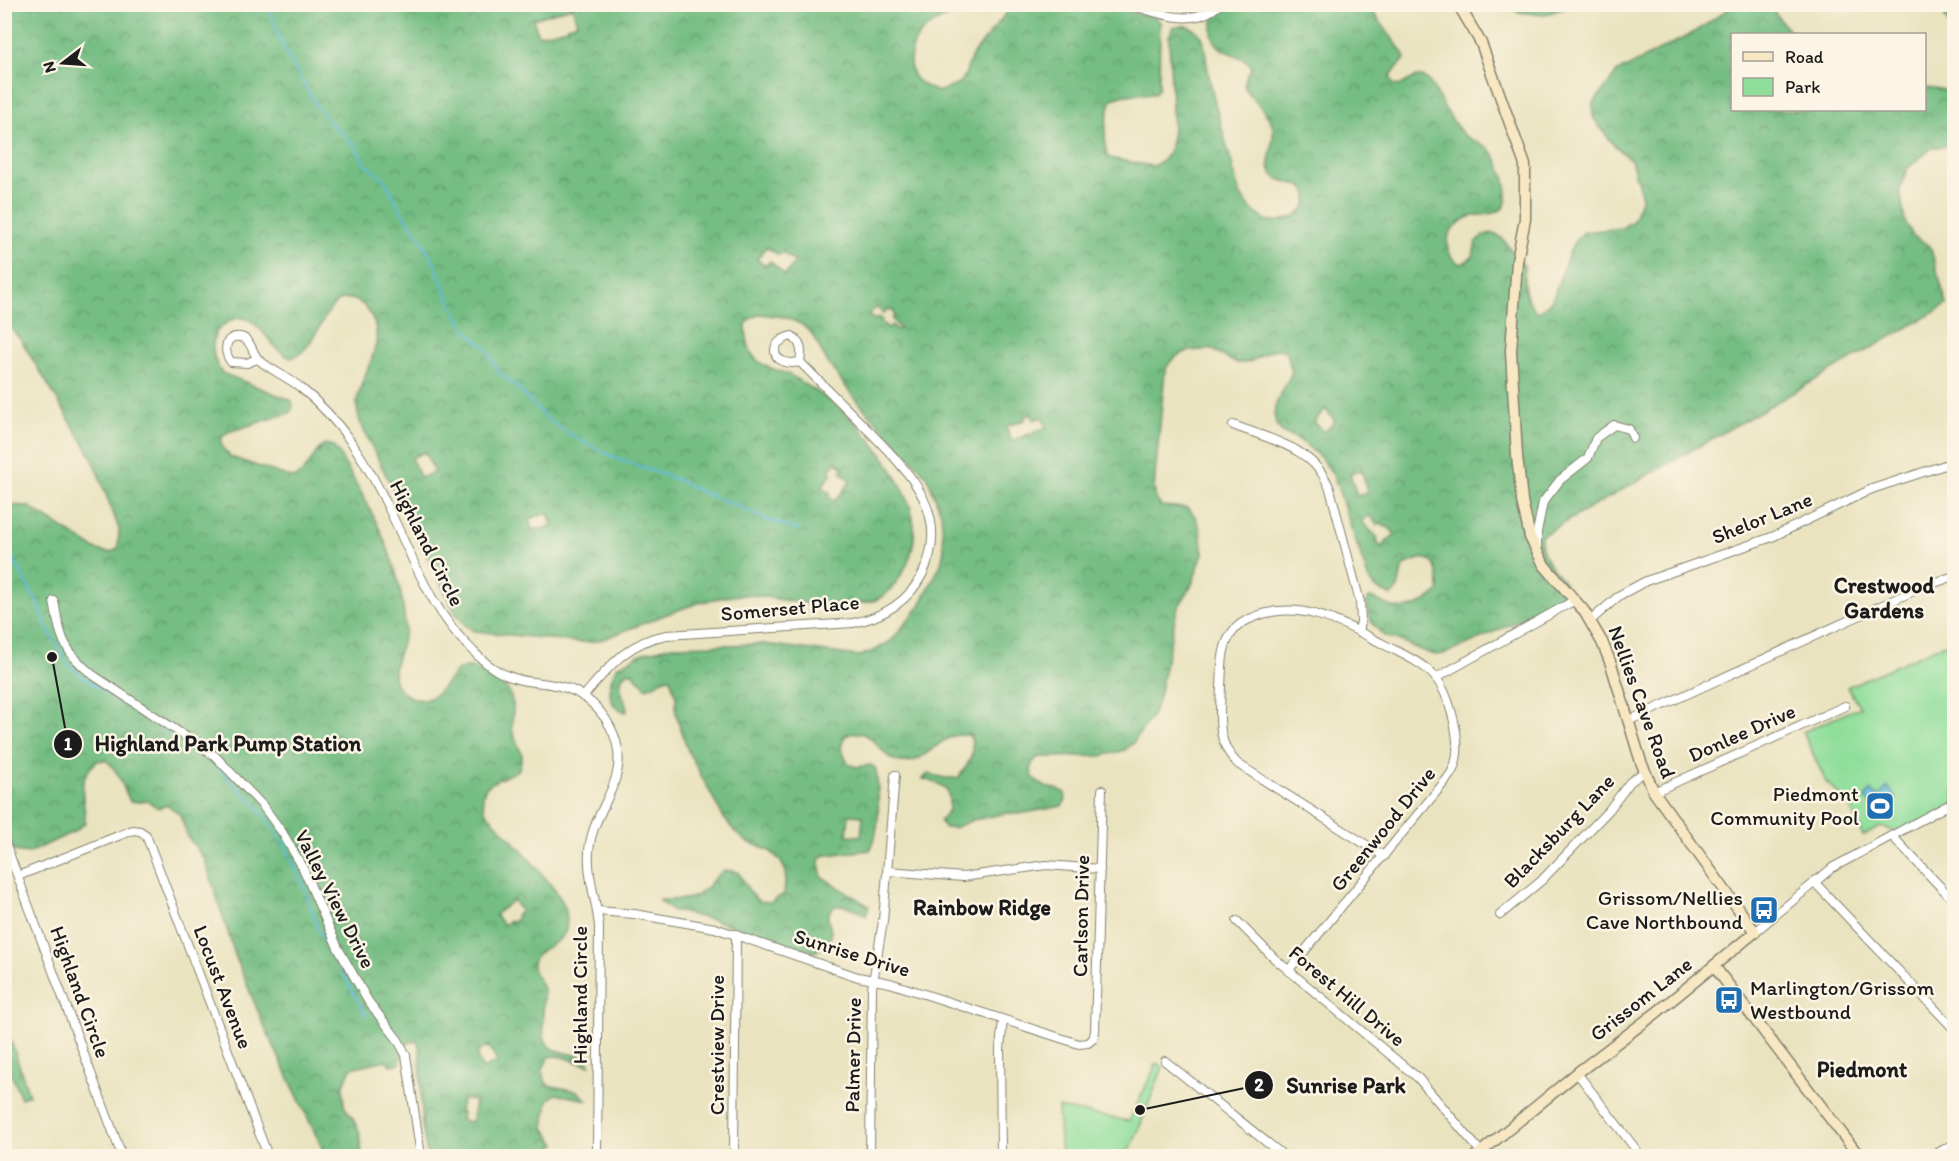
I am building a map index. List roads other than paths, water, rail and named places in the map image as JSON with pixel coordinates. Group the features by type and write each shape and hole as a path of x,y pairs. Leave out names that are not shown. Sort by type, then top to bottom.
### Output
{"street":[{"path":"1128,4 1183,18 1205,14 1220,4"},
{"name":"Nellies Cave Road","path":"1458,4 1481,43 1525,165 1525,219 1516,261 1511,351 1517,456 1522,501 1530,537 1537,555 1549,573 1575,600 1590,621 1608,656 1644,772 1654,792 1755,932"},
{"name":"Highland Circle","path":"257,359 288,378 314,398 344,431 382,494 433,603 463,641 486,664 504,675 520,680 558,685 583,696 599,710 615,739 618,756 614,786 594,826 589,850 590,874 598,911 597,1156"},
{"name":"Somerset Place","path":"583,696 618,657 652,638 667,635 867,621 898,604 915,586 927,564 931,545 930,516 921,492 913,478 896,458 800,362"},
{"path":"1233,425 1297,451 1312,461 1323,473 1330,489 1360,602 1359,632"},
{"path":"1537,555 1537,532 1544,502 1560,480 1588,458 1596,438 1614,425 1629,429 1633,438"},
{"name":"Shelor Lane","path":"1590,621 1620,595 1646,581 1772,537 1872,489 1954,462"},
{"path":"1629,721 1920,588 1954,576"},
{"path":"1436,678 1575,600"},
{"name":"Valley View Drive","path":"54,601 61,637 78,662 93,675 215,756 262,805 282,832 302,866 338,948 368,1001 398,1040 406,1055 421,1156"},
{"name":"Greenwood Drive","path":"1288,971 1384,856 1448,779 1458,753 1457,739 1446,696 1436,678 1419,664 1331,618 1292,610 1255,616 1240,625 1230,636 1222,656 1220,730 1226,751 1238,764 1384,856"},
{"name":"Donlee Drive","path":"1654,792 1845,706"},
{"name":"Blacksburg Lane","path":"1500,915 1541,881 1609,810 1630,782 1644,772"},
{"name":"Palmer Drive","path":"870,1156 871,1006 873,980 884,921 895,775"},
{"name":"Carlson Drive","path":"1091,1041 1095,1032 1102,790"},
{"name":"Grissom Lane","path":"1479,1154 1577,1073 1714,966 1815,880 1832,868 1954,802"},
{"name":"Locust Avenue","path":"18,876 129,831 142,832 148,839 268,1156"},
{"path":"1892,836 1954,901"},
{"name":"Highland Circle","path":"4,840 122,1156"},
{"path":"888,871 963,877 1046,865 1100,869"},
{"path":"1815,880 1818,886 1954,1029"},
{"name":"Sunrise Drive","path":"598,911 616,911 680,921 736,934 850,974 890,983 1079,1044 1091,1041"},
{"name":"Forest Hill Drive","path":"1237,921 1288,971 1419,1078 1479,1154"},
{"name":"Crestview Drive","path":"734,1156 736,934"},
{"path":"1714,966 1859,1156"},
{"path":"1002,1156 1000,1049 1003,1020"},
{"path":"1165,1061 1284,1156"},
{"path":"1577,1073 1641,1156"},
{"path":"1932,1156 1954,1143"}],"water":[{"name":"Piedmont Community Pool","path":"1888,787 1897,797 1880,814 1864,798 1871,791 1878,797"}],"waterway":[{"path":"267,4 283,47 314,102 328,121 354,144 364,163 384,179 435,264 450,302 466,330 487,349 499,373 517,387 546,418 571,435 609,455 678,480 762,518 799,530"},
{"path":"4,542 39,606 48,630 68,664 104,692 206,757 256,805 283,842 303,884 318,929 366,1015"}],"place":[{"name":"Highland Park Pump Station","path":"52,657"},
{"name":"Piedmont Community Pool","path":"1880,806"},
{"name":"Grissom/Nellies Cave Northbound","path":"1764,910"},
{"name":"Marlington/Grissom Westbound","path":"1729,1000"},
{"name":"Sunrise Park","path":"1140,1110"}],"district":[{"name":"Crestwood Gardens","path":"1884,598"},
{"name":"Rainbow Ridge","path":"982,907"},
{"name":"Piedmont","path":"1862,1069"}]}
